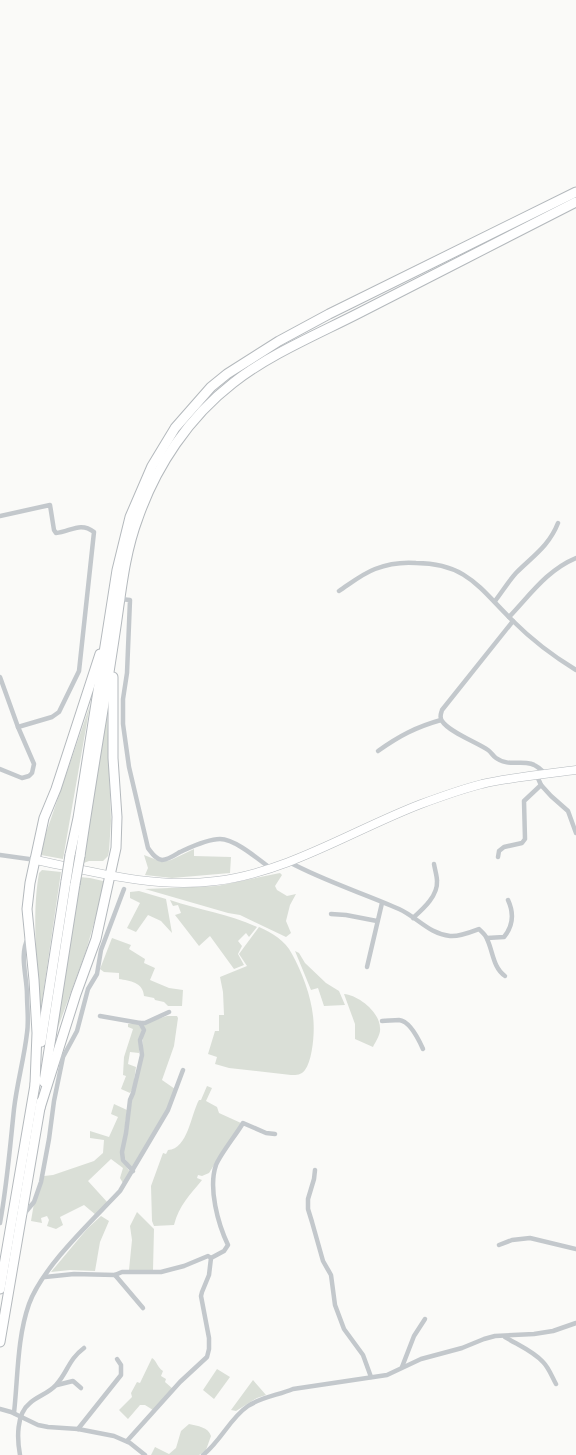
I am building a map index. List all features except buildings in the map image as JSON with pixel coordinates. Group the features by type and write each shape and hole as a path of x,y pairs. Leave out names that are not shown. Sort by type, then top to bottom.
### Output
{"highway":[{"path":"0,1289 2,1268 75,855 112,629 117,570 130,517 140,490 175,428 211,387 226,374 279,341 329,314 576,192"},
{"path":"35,1084 37,1033 27,910 30,883 44,818 56,790 112,629 120,599 123,571 137,520 158,472 171,450 195,418 233,383 275,357 576,202"},
{"path":"40,1108 76,994 96,939 116,848 117,817 113,758 112,629"},
{"path":"0,1342 40,1108 70,883"}],"main road":[{"path":"36,860 111,876 174,883 207,882 250,875 288,862 421,804 482,784 576,770"}],"street":[{"path":"0,516 50,505 56,533 77,526 91,529 94,532 79,671 59,712 18,727"},
{"path":"495,601 516,573 550,539 558,523"},
{"path":"441,720 442,710 538,584 562,565 576,558"},
{"path":"339,590 376,569 404,562 449,566 472,580 511,619 556,658 576,670"},
{"path":"120,599 130,600 123,724 129,767 148,848 156,858 161,860 211,840 222,839 231,841 270,868"},
{"path":"112,629 128,630"},
{"path":"0,677 34,764 32,773 22,778 0,769"},
{"path":"378,751 399,736 421,726 441,720"},
{"path":"441,720 449,727 486,749 496,758 509,762 533,764 539,767 541,785 569,812 576,833"},
{"path":"498,857 499,851 504,847 522,843 525,839 524,801 541,785"},
{"path":"569,812 576,814"},
{"path":"0,855 36,860"},
{"path":"288,862 402,910 439,934 452,937 480,929 487,938 500,972 505,976"},
{"path":"413,918 433,896 437,882 434,864"},
{"path":"22,1217 34,1202 41,1182 63,1057 77,1031 88,989 97,974 101,950 124,889"},
{"path":"487,938 504,937 509,931 513,910 508,900"},
{"path":"368,967 382,903"},
{"path":"331,914 377,921"},
{"path":"0,1223 8,1173 17,1090 28,1030 27,981 23,952 30,936"},
{"path":"100,1016 145,1023 169,1012"},
{"path":"382,1022 404,1021 423,1049"},
{"path":"133,1171 123,1160 122,1152 130,1100 134,1093 142,1055 140,1040 144,1030 140,1023"},
{"path":"14,1413 20,1349 30,1303 45,1277 62,1254 120,1191 168,1110 183,1070"},
{"path":"45,1277 74,1274 115,1275 130,1272 161,1272 184,1266 208,1256 212,1258 224,1251 228,1245 217,1217 214,1183 216,1166 243,1123 266,1133 275,1134"},
{"path":"315,1170 308,1199 308,1209 323,1261 331,1275 335,1305 344,1329 363,1355 371,1377"},
{"path":"498,1245 512,1240 530,1238 576,1249"},
{"path":"127,1441 180,1382 207,1357 209,1338 201,1296 209,1275 212,1258"},
{"path":"115,1275 143,1308"},
{"path":"402,1367 414,1336 425,1318"},
{"path":"203,1455 215,1444 235,1418 249,1405 293,1389 388,1375 421,1359 462,1348 484,1339 543,1332 576,1323"},
{"path":"504,1336 536,1356 545,1364 556,1384"},
{"path":"56,1386 75,1355 84,1348"},
{"path":"78,1429 121,1375 121,1365 117,1359"},
{"path":"20,1455 18,1433 21,1417 30,1403 56,1386 73,1381 82,1388"},
{"path":"0,1409 48,1428 98,1432 127,1441 145,1455"}],"shaded area":[{"path":"90,705 63,859 41,855 46,833"},
{"path":"107,710 111,821 109,851 108,856 103,861 89,861 81,864"},
{"path":"194,849 194,856 231,857 230,873 172,878 145,875 148,868 144,855 162,862 171,860"},
{"path":"42,870 61,872 40,1015 36,908 39,873"},
{"path":"280,873 282,875 275,886 277,890 287,896 296,894 290,905 286,921 291,933 286,937 240,915 145,889 217,886"},
{"path":"79,877 103,881 104,888 86,951 53,1041"},
{"path":"139,891 166,899 172,933 161,921 148,915 136,932 127,928 140,903 130,898 130,892"},
{"path":"170,900 257,927 249,937 246,933 238,941 242,946 238,954 244,965 234,969 210,936 199,946 175,915 181,913 178,905 173,906"},
{"path":"259,927 278,937 286,945 306,984 314,1022 313,1044 308,1065 299,1074 291,1075 229,1068 215,1064 217,1057 208,1054 215,1031 219,1031 219,1015 224,1015 220,977 247,966 239,954"},
{"path":"112,938 131,945 129,949 145,959 144,963 155,968 150,980 169,988 183,990 182,1006 168,1006 164,1002 144,996 139,985 119,979 119,973 104,972 100,969"},
{"path":"295,951 326,983 339,991 345,1005 324,1006 318,988 311,990"},
{"path":"344,994 356,997 362,1001 376,1016 380,1030 373,1047 355,1039 355,1024"},
{"path":"167,1016 177,1016 178,1018 174,1046 162,1080 175,1089 166,1113 132,1168 123,1156 130,1109 143,1056 142,1024"},
{"path":"128,1024 138,1024 142,1030 139,1040 139,1053 130,1052 128,1064 136,1067 133,1088 130,1093 121,1089 126,1076 123,1075 124,1057 133,1029 128,1027"},
{"path":"207,1086 212,1088 206,1101 217,1107 219,1113 241,1123 209,1173 202,1176 198,1175 197,1178 202,1180 182,1206 174,1225 154,1226 152,1221 151,1186 163,1153 166,1154 168,1150 180,1144 188,1130 196,1106"},
{"path":"114,1104 127,1110 121,1159 130,1172 124,1185 120,1178 123,1168 111,1159 88,1181 108,1203 96,1215 84,1205 60,1217 63,1225 56,1229 47,1226 49,1220 47,1216 41,1218 42,1223 31,1221 34,1203 44,1176 53,1175 94,1161 103,1153 104,1140 90,1138 90,1131 109,1137 118,1117 111,1114"},
{"path":"137,1212 154,1229 153,1270 129,1270 132,1240 130,1226"},
{"path":"101,1216 109,1221 100,1242 95,1271 70,1270 51,1272 87,1229"},
{"path":"152,1358 163,1371 161,1376 166,1379 165,1382 173,1389 153,1410 145,1405 140,1405 128,1419 119,1410 132,1397 131,1393 137,1382 140,1383"},
{"path":"217,1369 230,1377 214,1399 203,1390"},
{"path":"253,1380 266,1395 257,1398 236,1411 231,1410"},
{"path":"189,1424 202,1427 210,1433 211,1436 206,1450 199,1455 151,1455 155,1447 169,1454 176,1448 181,1431"}]}
